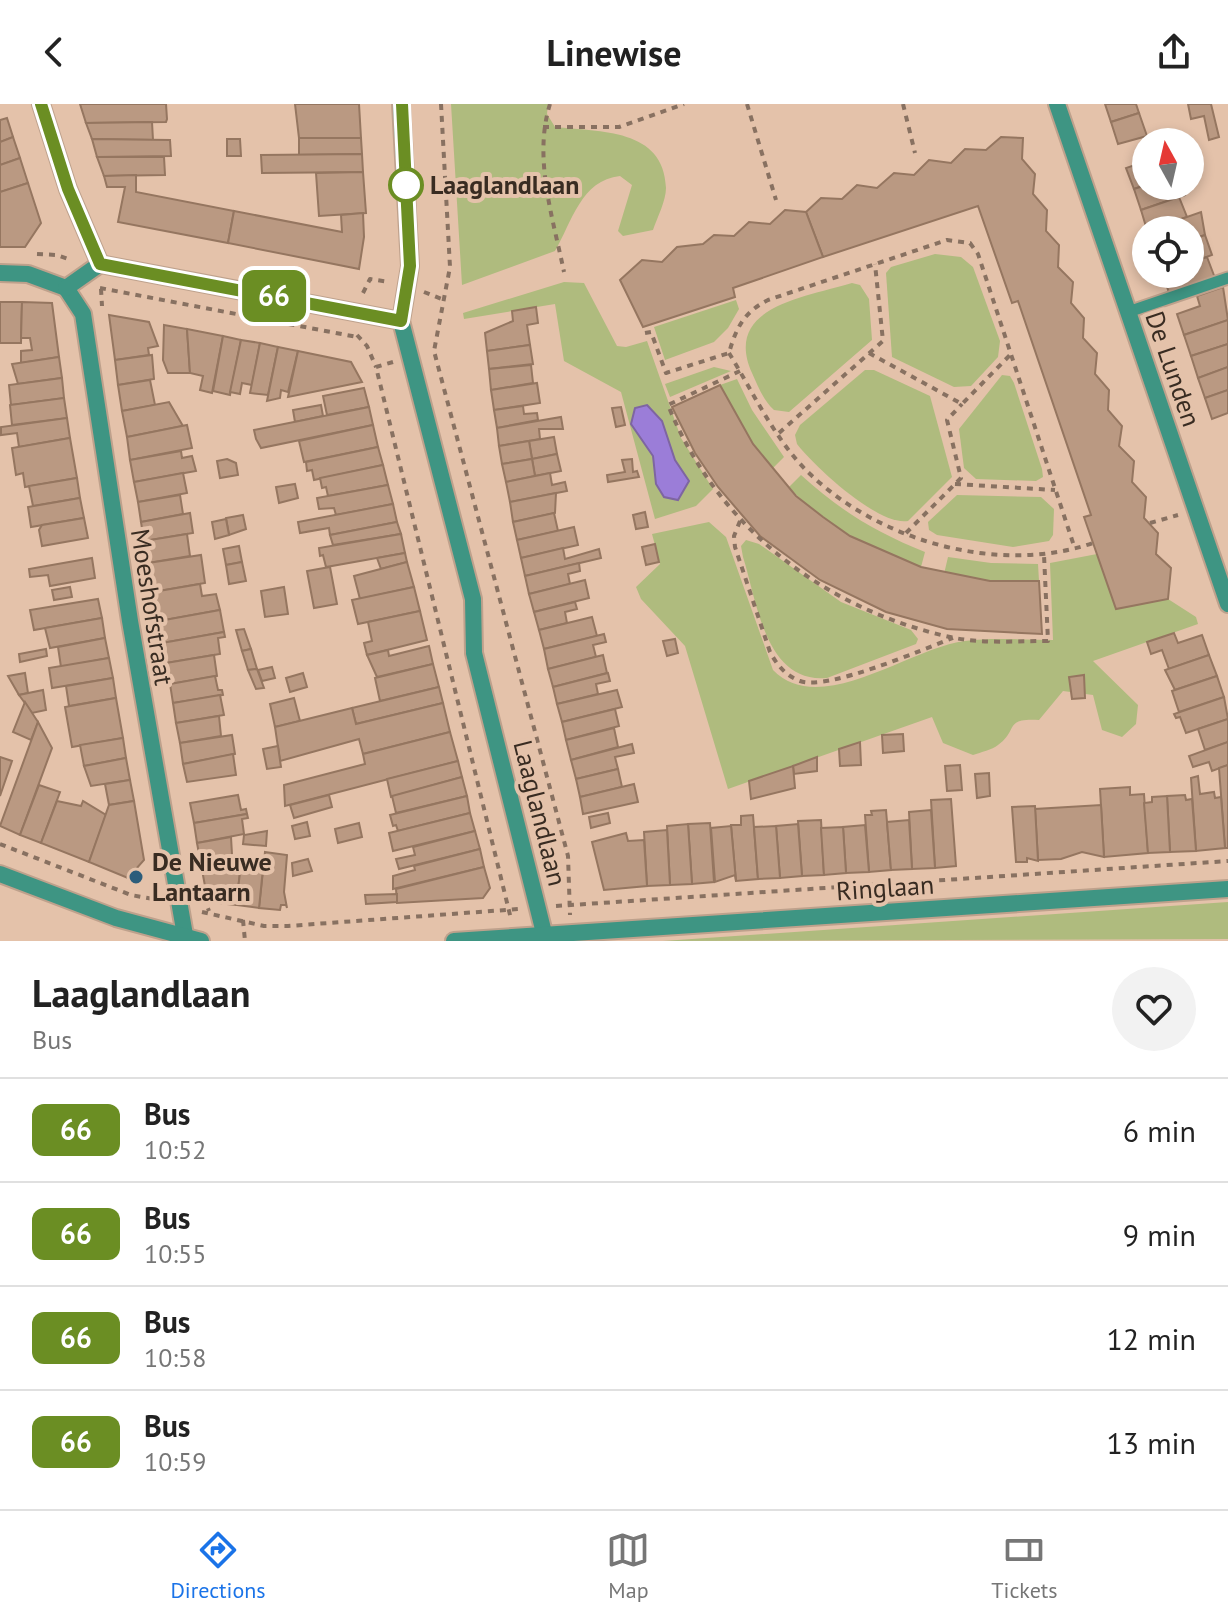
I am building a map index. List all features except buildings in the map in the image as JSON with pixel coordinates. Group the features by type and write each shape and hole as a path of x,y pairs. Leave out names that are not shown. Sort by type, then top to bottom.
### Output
{"street":[{"path":"41,104 68,189 100,264"},
{"path":"0,273 28,274 66,288 100,264 401,321 410,266 401,104"},
{"name":"De Lunden","path":"1057,104 1228,604"},
{"name":"Moeshofstraat","path":"66,288 83,314 130,621 179,907 190,940"},
{"name":"Laaglandlaan","path":"401,321 473,599 474,653 545,938"},
{"path":"0,874 116,918 190,940"},
{"name":"Ringlaan","path":"454,941 545,938 573,933 1228,889"}],"lane":[{"path":"1128,312 1228,278"}],"path":[{"path":"441,104 450,267 434,351 568,856 568,905 573,933"},
{"path":"550,104 543,127 545,180 564,272"},
{"path":"543,127 619,127 684,104"},
{"path":"747,104 776,200"},
{"path":"903,104 915,153"},
{"path":"729,353 741,321 753,307 947,240 970,243 978,254 1075,549"},
{"path":"779,433 883,341 875,264"},
{"path":"103,318 99,287 357,337"},
{"path":"645,333 651,332 666,373 729,353"},
{"path":"434,351 376,367 511,910 511,937"},
{"path":"729,353 779,433 809,474 857,509 906,533 977,553 1044,555 1093,543"},
{"path":"869,353 962,404"},
{"path":"906,533 961,478 947,420 1011,354"},
{"path":"740,371 668,405 699,468 740,521 829,592 862,608 953,638 1048,641 1044,555"},
{"path":"955,484 1055,490"},
{"path":"1150,523 1195,510"},
{"path":"740,521 734,536 735,547 770,652 776,663 791,676 802,682 831,681 953,638"},
{"path":"0,844 131,895 264,926 1228,861"},
{"path":"199,882 210,913"},
{"path":"243,920 245,941"}],"green space":[{"path":"451,104 548,104 547,114 555,127 609,133 642,144 654,154 663,168 666,188 653,230 623,236 618,231 632,185 620,176 607,179 596,185 579,204 555,251 462,285"},
{"path":"935,254 961,257 973,267 1000,341 998,357 971,386 954,387 892,357 886,273 891,267"},
{"path":"564,282 584,283 617,346 626,347 647,341 681,438 713,489 696,506 655,519 621,392 564,361 555,304 464,319 463,313"},
{"path":"852,283 860,285 869,299 872,340 789,412 774,410 752,373 746,350 749,333 759,319 774,308"},
{"path":"736,300 739,309 728,328 714,342 665,360 654,327"},
{"path":"714,367 731,371 670,397 665,384"},
{"path":"865,370 874,370 930,396 952,477 908,521 895,520 864,505 832,480 797,444 795,435 800,425"},
{"path":"1002,375 1010,376 1014,383 1042,469 1043,477 1036,481 976,479 964,468 959,429"},
{"path":"737,379 752,410 784,457 772,469 736,419 720,385"},
{"path":"801,475 859,520 925,552 921,567 867,544 818,514 789,487"},
{"path":"957,495 1041,497 1054,509 1053,535 1049,541 1013,547 937,535 929,530 928,522"},
{"path":"709,522 726,537 773,670 793,683 815,687 840,684 943,646 965,641 1053,640 1050,563 1097,554 1116,609 1168,599 1196,617 1198,624 1093,661 1138,705 1136,724 1122,737 1102,730 1093,695 1063,691 1039,720 1016,723 998,745 973,755 943,743 932,717 728,789 685,646 641,599 636,587 660,564 652,534"},
{"path":"746,540 759,544 841,602 911,630 918,639 916,644 827,678 806,676 790,668 777,654 759,616 741,546"},
{"path":"948,557 991,563 1038,564 1039,581 990,581 944,574"},
{"path":"1228,902 1228,939 663,941"}],"shaded area":[{"path":"647,405 662,421 675,460 689,481 678,500 664,497 656,484 653,456 631,424 635,408"}],"bus line":[{"name":"66","path":"41,104 68,189 100,264 401,321 410,266 402,104"}],"place":[{"name":"Laaglandlaan","path":"406,185"},
{"name":"De Nieuwe Lantaarn","path":"136,877"}]}
